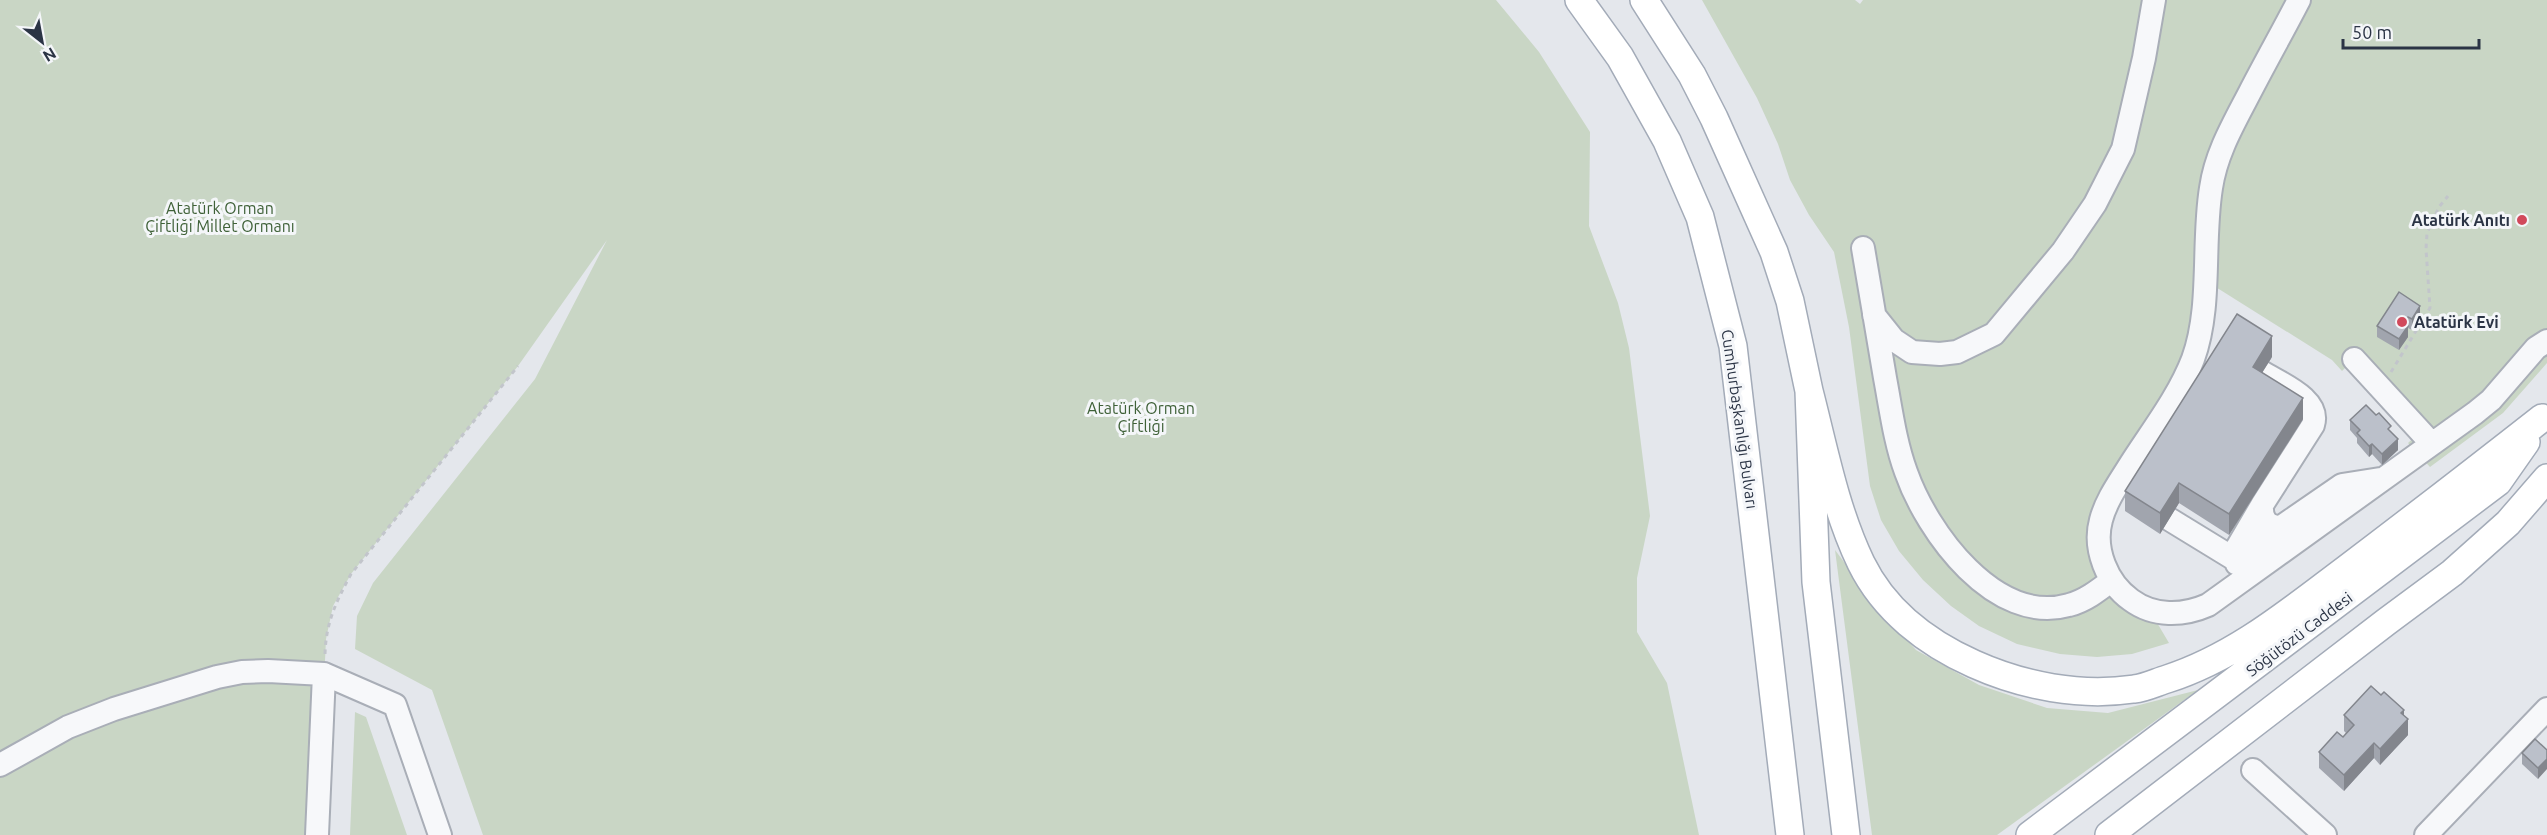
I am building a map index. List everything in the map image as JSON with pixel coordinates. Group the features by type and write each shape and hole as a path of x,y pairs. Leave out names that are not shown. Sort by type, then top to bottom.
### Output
{"main road":[{"name":"Cumhurbaşkanlığı Bulvarı","path":"1579,0 1620,57 1667,141 1700,217 1731,335 1790,835"},
{"path":"1644,0 1692,75 1774,252 1790,301 1809,392 1844,524 1862,565 1883,597 1909,625 1949,652 1993,672 2041,687 2088,691 2135,689 2182,674 2233,651 2403,527 2545,415"},
{"path":"1809,392 1816,582 1846,835"},
{"name":"Söğütözü Caddesi","path":"2030,835 2498,482 2545,415"},
{"path":"2109,835 2452,573 2508,523 2547,478"}],"lane":[{"path":"1874,315 1894,340 1912,352 1940,354 1957,352 1994,334 2063,251 2095,204 2123,149 2144,58 2154,0"},
{"path":"2299,0 2234,123 2216,166 2210,189 2200,330 2193,358 2181,385 2116,486 2100,520 2099,545 2112,580 2120,591 2134,602 2145,608 2170,613 2196,610 2208,605 2281,527 2342,485 2384,479"},
{"path":"1863,248 1893,422 1905,472 1927,516 1956,556 1990,589 2009,600 2030,607 2049,608 2069,605 2084,599 2112,580"},
{"path":"2240,570 2384,479 2491,400 2536,348 2547,341"},
{"path":"2354,359 2432,444"},
{"path":"2240,570 2235,551 2239,542 2313,425 2315,418 2314,411 2305,399 2262,372"},
{"path":"2262,506 2265,523 2273,527 2281,527"},
{"path":"2169,519 2240,570"},
{"path":"0,765 78,724 114,709 217,677 267,671 324,674 395,705 440,835"},
{"path":"317,835 324,674"},
{"path":"2426,835 2547,709"},
{"path":"2253,770 2325,835"}],"path":[{"path":"2381,388 2430,309 2427,233 2435,213 2448,196"},
{"path":"324,674 326,639 333,606 351,574 518,366"}],"green space":[{"path":"0,0 1496,0 1539,52 1590,132 1589,226 1618,303 1629,348 1650,516 1637,578 1637,632 1667,683 1699,835 483,835 432,690 355,649 357,616 373,583 535,379 607,240 518,366 351,574 333,606 326,639 317,835 0,835"},
{"path":"1702,0 1855,0 1860,4 1863,0 2547,0 2547,363 2503,413 2430,467 2408,443 2420,432 2354,359 2342,371 2332,360 2195,274 2191,329 2184,355 2089,532 2156,621 2169,643 2132,654 2097,657 2060,654 2017,644 1979,626 1951,606 1923,580 1899,551 1881,520 1870,486 1849,327 1834,252 1809,215 1790,180 1778,144 1757,98"},
{"path":"1835,550 1880,610 1916,650 1979,685 2047,708 2108,713 2198,690 1997,835 1872,835"},
{"path":"355,712 366,717 407,835 350,835"}],"building":[{"path":"2399,292 2420,306 2412,319 2408,317 2404,324 2408,326 2399,339 2377,326"},
{"path":"2237,314 2272,336 2253,367 2303,398 2229,514 2179,483 2160,513 2125,491"},
{"path":"2366,405 2376,415 2379,413 2391,426 2388,429 2398,439 2382,454 2372,444 2369,446 2357,433 2360,430 2350,420"},
{"path":"2371,686 2381,695 2384,692 2404,710 2401,713 2408,719 2380,749 2374,743 2344,775 2319,752 2337,732 2343,737 2354,725 2344,715"},
{"path":"2535,739 2547,750 2547,759 2538,768 2522,753"}],"place":[{"name":"Atatürk Anıtı","path":"2522,220"},
{"name":"Atatürk Evi","path":"2402,322"}],"park label":[{"name":"Atatürk Orman Çiftliği Millet Ormanı","path":"220,217"},
{"name":"Atatürk Orman Çiftliği","path":"1141,417"}]}
